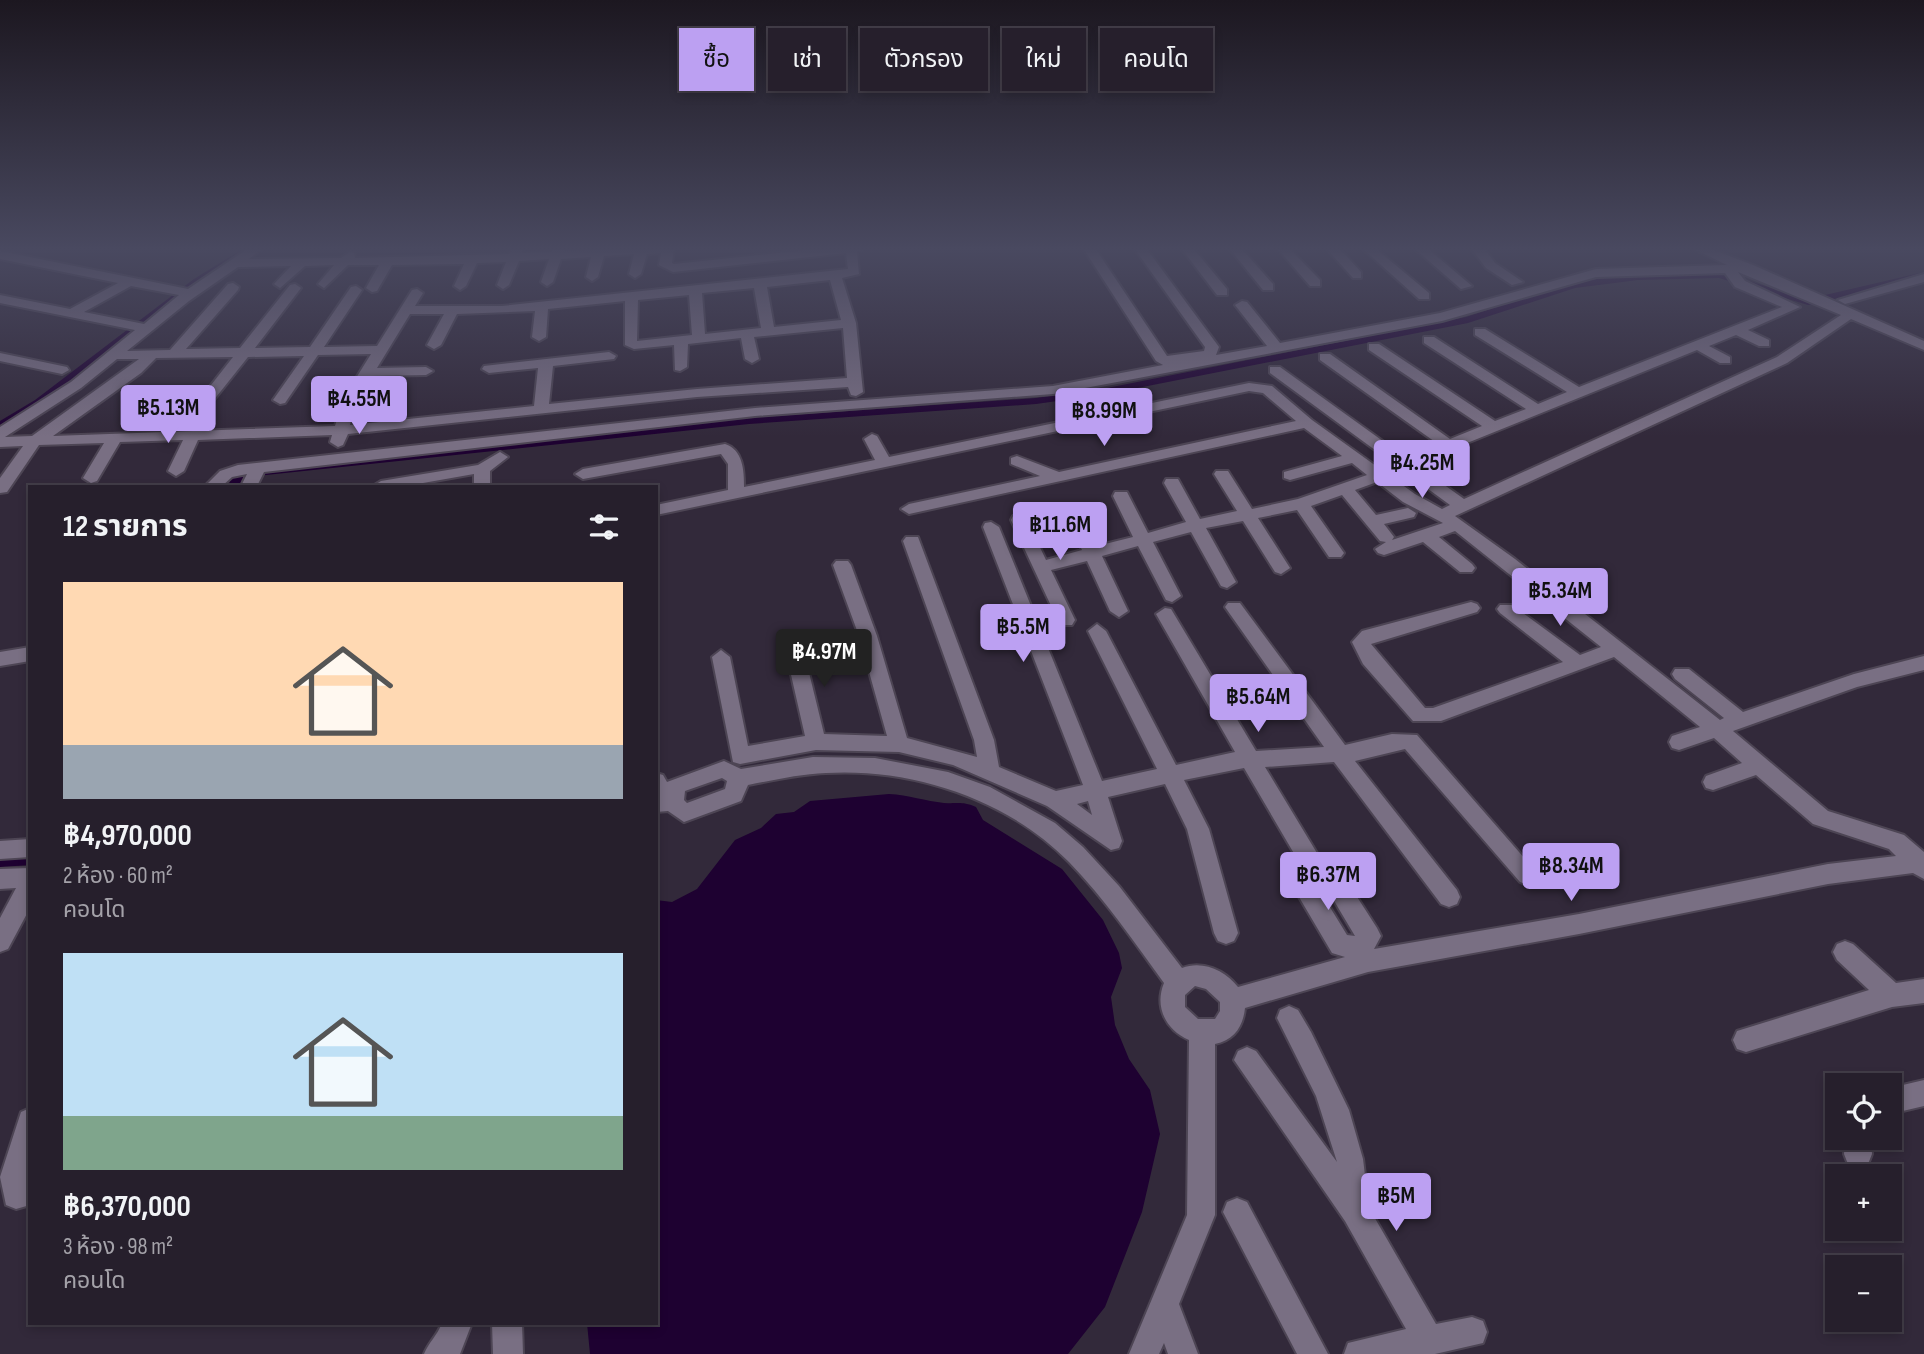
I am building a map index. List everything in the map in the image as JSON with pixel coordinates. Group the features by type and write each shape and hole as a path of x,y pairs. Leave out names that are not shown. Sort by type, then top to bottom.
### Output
{"street":[{"path":"58,311 142,328"},
{"path":"71,314 76,311"},
{"path":"0,434 76,385 165,311"},
{"path":"175,353 213,311"},
{"path":"204,403 277,311"},
{"path":"280,400 342,311"},
{"path":"335,452 348,405 404,311"},
{"path":"434,345 452,311"},
{"path":"538,311 539,337"},
{"path":"632,311 632,344 747,335 849,323"},
{"path":"697,311 699,339"},
{"path":"765,311 768,332"},
{"path":"845,311 849,323 856,405"},
{"path":"1130,311 1163,361 1180,361 1211,353 1212,347 1186,311"},
{"path":"1247,311 1278,349"},
{"path":"214,485 226,474 705,417 1053,390 1278,349 1461,311"},
{"path":"1403,464 1783,311"},
{"path":"1346,490 1373,521 1385,543 1426,535 1454,515 1782,360 1835,311"},
{"path":"1845,311 1924,345"},
{"path":"1737,330 1764,343"},
{"path":"1480,332 1580,394"},
{"path":"747,335 752,388"},
{"path":"680,367 681,341"},
{"path":"1429,341 1538,410"},
{"path":"1699,346 1725,360"},
{"path":"1374,347 1495,428"},
{"path":"112,355 379,350"},
{"path":"1,488 8,469 34,442 136,370 153,353"},
{"path":"489,369 609,356"},
{"path":"0,357 62,370"},
{"path":"1325,358 1451,446"},
{"path":"541,409 546,363"},
{"path":"1275,370 1403,464 1454,515 1509,563 1614,649 1717,728 1821,818 1896,842 1922,865"},
{"path":"367,372 426,371"},
{"path":"0,442 342,430 541,409 697,385 752,388 854,382"},
{"path":"658,510 1256,387 1267,389 1307,423 1422,507 1454,515"},
{"path":"909,509 1307,423"},
{"path":"256,472 270,433"},
{"path":"176,471 193,435"},
{"path":"92,478 115,437"},
{"path":"872,439 884,463"},
{"path":"583,474 725,449 736,464 736,494"},
{"path":"394,485 481,478 500,457"},
{"path":"1290,475 1354,457"},
{"path":"1017,461 1057,477"},
{"path":"1222,474 1281,568"},
{"path":"1042,567 1196,525 1301,504 1379,476"},
{"path":"1172,483 1227,582"},
{"path":"1121,496 1144,540 1169,605 1248,758 1318,875 1307,890 1340,945 1364,955"},
{"path":"1301,504 1335,553"},
{"path":"1071,509 1119,611"},
{"path":"1373,521 1408,513"},
{"path":"1019,520 1066,621"},
{"path":"721,657 740,756 816,742 898,744 957,758 1055,800 1111,841 1096,792 991,527"},
{"path":"1426,535 1466,568"},
{"path":"912,541 985,740 989,771"},
{"path":"1487,569 1509,563"},
{"path":"842,565 868,636 898,744"},
{"path":"1234,607 1318,720 1339,755 1449,897"},
{"path":"1471,608 1369,636 1361,642 1370,659 1420,716 1434,716 1614,649"},
{"path":"1506,610 1578,664"},
{"path":"1097,631 1198,829 1226,933"},
{"path":"793,644 816,742"},
{"path":"0,659 28,654"},
{"path":"1679,741 1854,681 1924,663"},
{"path":"1682,674 1740,720"},
{"path":"1055,800 1248,758 1339,755 1392,741 1410,741 1528,874"},
{"path":"658,788 663,805 684,813 734,795 738,778 795,768 836,764 875,766 957,782 1003,802 1041,825 1100,879 1178,982"},
{"path":"1713,782 1759,765"},
{"path":"0,850 28,848"},
{"path":"1232,1000 1364,955 1579,924 1828,874 1922,865"},
{"path":"0,878 28,877"},
{"path":"0,941 28,889"},
{"path":"1845,952 1892,995"},
{"path":"1194,975 1204,975 1222,984 1232,1000 1232,1017 1228,1024 1214,1033 1202,1033 1183,1024 1172,1007 1173,989 1178,982 1194,975"},
{"path":"1746,1040 1892,995 1924,991"},
{"path":"1289,1018 1325,1081 1345,1133 1355,1177 1355,1211"},
{"path":"1144,1354 1201,1216 1202,1033"},
{"path":"1247,1060 1355,1211 1429,1340"},
{"path":"1902,1098 1924,1093"},
{"path":"28,1128 13,1180 16,1195 28,1192"},
{"path":"1237,1212 1313,1354"},
{"path":"1166,1305 1183,1354"},
{"path":"439,1354 448,1347 456,1325"},
{"path":"507,1325 508,1354"},
{"path":"1359,1354 1472,1332"}],"shaded area":[{"path":"889,794 976,807 983,820 1062,869 1103,920 1119,953 1122,968 1111,997 1115,1025 1129,1059 1150,1090 1160,1134 1142,1212 1105,1307 1068,1354 590,1354 587,1325 658,1325 658,900 672,902 697,889 735,840 761,828 776,814 794,812 810,801"}],"waterway":[{"path":"0,426 39,402 158,311"},
{"path":"234,485 237,477 245,474 749,421 1036,401 1107,391 1468,320 1495,311"},
{"path":"0,860 28,858"}]}
